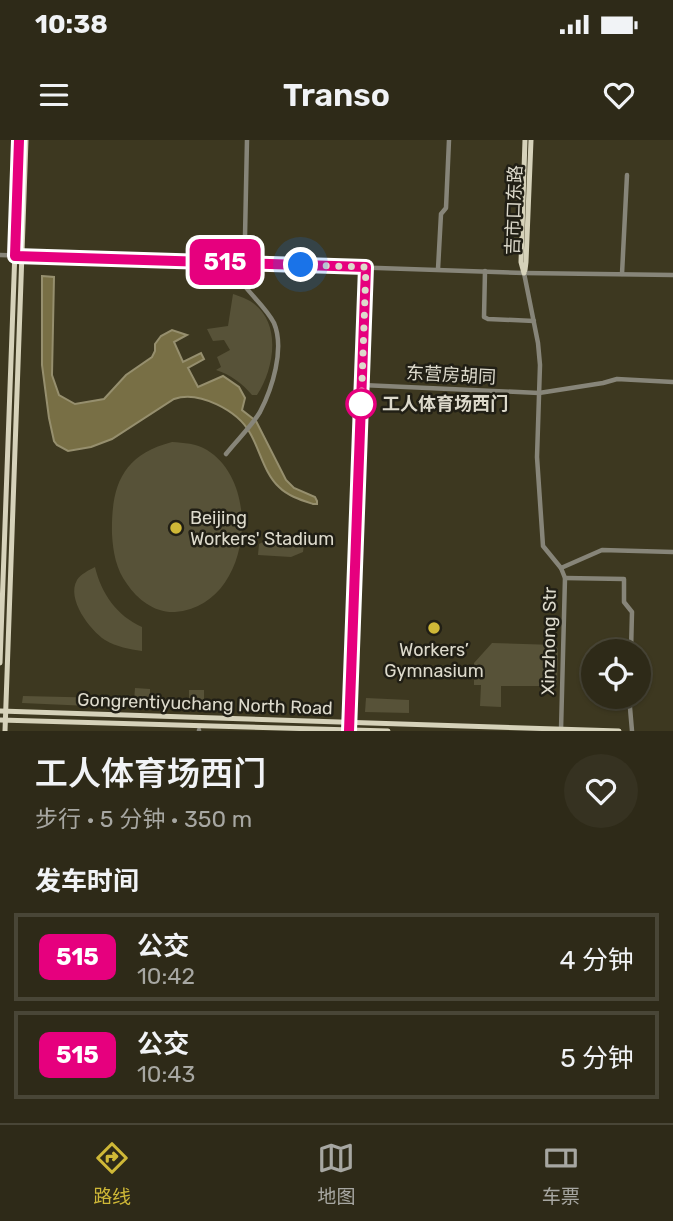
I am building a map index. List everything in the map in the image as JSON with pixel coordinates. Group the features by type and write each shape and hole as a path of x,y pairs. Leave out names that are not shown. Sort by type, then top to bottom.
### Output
{"main road":[{"path":"5,731 3,711 19,256 19,140"},
{"path":"0,663 2,539 26,140"},
{"name":"吉市口东路","path":"524,273 521,262 525,140"},
{"name":"吉市口东路","path":"524,273 531,140"},
{"name":"Gongrentiyuchang North Road","path":"3,711 619,731"},
{"path":"5,720 11,731"},
{"name":"Gongrentiyuchang North Road","path":"5,720 99,723 144,728 388,731"}],"street":[{"path":"226,454 261,410 274,377 277,344 273,321 244,285 247,140"},
{"path":"438,269 441,214 446,208 449,140"},
{"path":"622,274 627,175"},
{"path":"0,256 524,273 673,275"},
{"path":"349,731 366,267"},
{"path":"485,271 484,317 534,321"},
{"name":"Xinzhong Str","path":"524,273 540,365 537,457 543,546 561,568 565,578 561,730"},
{"name":"东营房胡同","path":"362,385 539,393 617,379 673,382"},
{"path":"561,568 602,550 673,552"},
{"path":"565,578 624,579 624,602 632,612 631,639"},
{"path":"630,709 632,731"},
{"path":"99,723 99,731"}],"shaded area":[{"path":"42,276 54,277 52,375 59,395 75,404 104,399 126,375 152,357 155,344 161,336 172,330 187,335 174,342 183,362 201,353 204,359 188,368 198,387 223,376 239,387 245,398 242,410 256,421 286,480 294,488 315,497 317,504 286,493 279,487 266,468 250,433 237,417 217,404 195,397 174,399 112,439 91,447 68,451 57,445 49,418 42,365"},
{"path":"233,294 251,302 262,312 271,334 271,360 257,395 252,395 236,380 216,370 221,367 217,357 230,350 224,340 213,341 207,329 228,326"},
{"name":"Beijing Workers' Stadium","path":"172,442 203,448 225,467 237,489 242,515 241,542 233,568 220,589 200,605 168,612 154,608 142,600 123,578 114,554 112,517 117,487 131,464 141,455"},
{"path":"259,544 304,544 303,552 291,557 258,555"},
{"path":"95,567 101,586 111,603 125,617 142,627 142,651 105,640 81,613 74,588 85,572"},
{"path":"492,643 555,645 558,649 557,686 501,686 501,707 480,706 481,685 474,685 474,663"},
{"path":"135,688 150,689 150,703 134,702"},
{"path":"189,690 204,690 204,704 189,704"},
{"path":"23,696 112,698 112,707 22,703"},
{"path":"366,698 409,700 409,713 365,712"}],"bus line":[{"name":"515","path":"19,140 15,256 366,267 349,731"}],"place":[{"name":"工人体育场西门","path":"361,404"},
{"name":"Beijing Workers' Stadium","path":"176,528"},
{"name":"Workers’ Gymnasium","path":"434,628"}],"route":[{"path":"301,265 366,267 361,411 361,404"}]}
